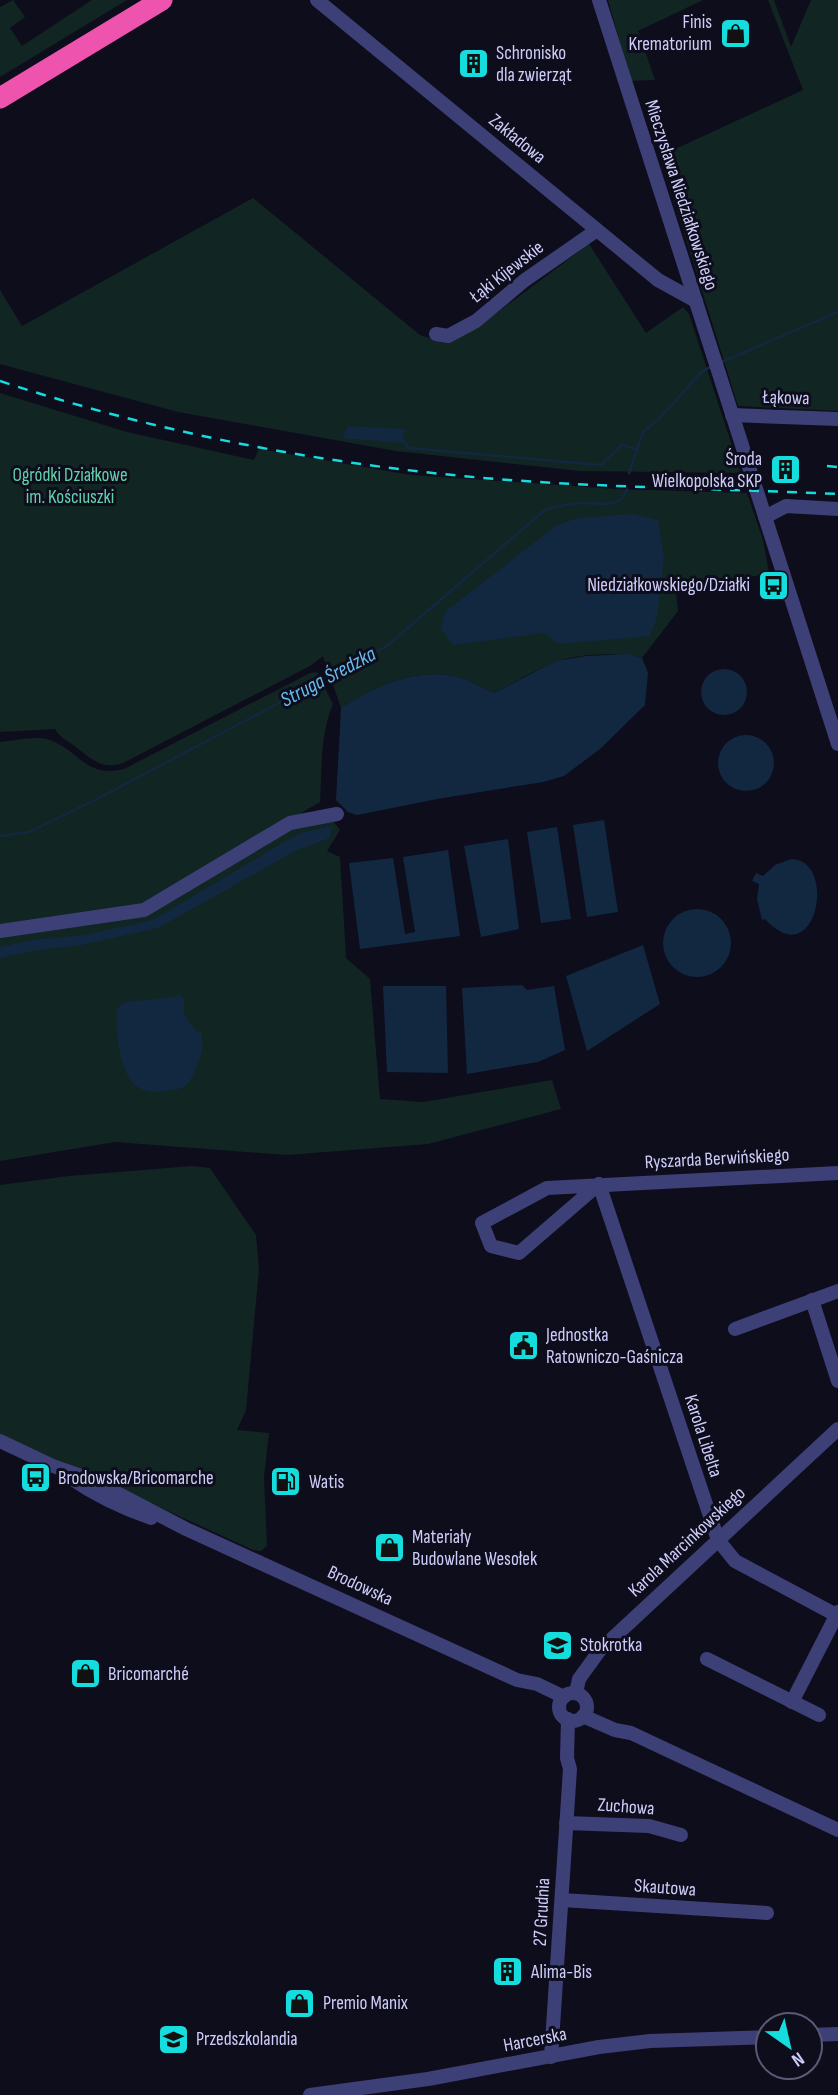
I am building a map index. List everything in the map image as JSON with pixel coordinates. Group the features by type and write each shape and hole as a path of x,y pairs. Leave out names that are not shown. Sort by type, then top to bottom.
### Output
{"highway":[{"path":"0,98 162,0"}],"street":[{"name":"Zakładowa","path":"317,0 658,280 696,301"},
{"name":"Mieczysława Niedziałkowskiego","path":"600,0 838,744"},
{"name":"Łąki Kijewskie","path":"436,334 448,335 476,321 525,279 597,230"},
{"name":"Łąkowa","path":"730,409 838,419"},
{"path":"765,517 786,506 838,509"},
{"path":"0,930 144,910 290,823 337,814"},
{"name":"Ryszarda Berwińskiego","path":"599,1184 519,1254 491,1246 482,1223 547,1188 599,1184 838,1173"},
{"name":"Karola Libelta","path":"599,1184 718,1541"},
{"path":"735,1329 838,1291"},
{"path":"811,1300 838,1381"},
{"name":"Karola Marcinkowskiego","path":"566,1698 600,1650 838,1429"},
{"name":"Brodowska","path":"0,1441 102,1485 186,1529 517,1680 537,1684 566,1698"},
{"path":"718,1541 735,1561 837,1614 792,1702"},
{"path":"707,1659 819,1715"},
{"path":"579,1715 586,1700 566,1698 564,1717 579,1715 618,1723 631,1733 838,1830"},
{"name":"27 Grudnia","path":"551,2057 570,1769 575,1757 579,1715"},
{"name":"Zuchowa","path":"566,1823 649,1826 681,1835"},
{"name":"Skautowa","path":"562,1900 766,1913"},
{"name":"Harcerska","path":"310,2095 428,2079 599,2047 650,2041 754,2037"}],"green space":[{"path":"13,0 25,17 10,28 22,46 92,0 127,0 0,77 0,7"},
{"path":"608,0 703,0 638,31 655,80 631,81"},
{"path":"768,0 774,0 791,47 811,0 838,0 838,411 738,406 660,156 803,90"},
{"path":"253,198 420,335 444,343 478,327 589,244 646,333 683,307 689,314 741,473 580,471 396,451 178,412 0,364 0,290 22,326"},
{"name":"Ogródki Działkowe im. Kościuszki","path":"0,393 127,432 254,460 259,449 411,475 616,489 747,493 763,540 769,573 676,593 678,611 642,658 598,654 574,657 539,670 494,693 454,676 439,674 409,677 367,693 341,708 323,656 310,666 123,763 103,764 64,739 55,729 0,732"},
{"path":"317,672 333,704 324,740 320,802 143,907 0,926 0,742 32,738 50,740 92,767 111,771 124,769 310,673"},
{"path":"333,821 340,830 327,851 340,857 346,958 370,979 380,1099 423,1102 552,1080 561,1109 428,1144 287,1155 115,1142 0,1161 0,934 146,913 291,827"},
{"path":"192,1166 210,1168 256,1235 259,1269 246,1410 237,1430 269,1433 264,1477 267,1546 261,1551 253,1550 0,1434 0,1185 69,1176"}],"water":[{"path":"348,426 405,429 402,443 343,438"},
{"path":"633,514 658,520 664,558 657,618 650,636 559,644 544,633 453,645 441,629 445,612 557,525 578,518"},
{"path":"627,654 642,658 648,673 645,705 600,749 564,776 357,815 348,812 336,800 341,708 367,693 410,677 439,674 459,677 494,693 556,661"},
{"path":"724,669 741,675 747,692 741,709 724,715 707,709 701,692 707,675"},
{"path":"740,735 752,735 762,739 770,747 774,763 770,779 762,787 752,791 740,791 730,787 722,779 718,769 718,757 722,747 730,739"},
{"path":"604,820 618,912 587,917 573,825"},
{"path":"332,826 330,838 297,850 158,928 82,945 37,950 0,958 0,947 33,940 84,935 153,920 291,838"},
{"path":"557,827 571,919 541,923 527,832"},
{"path":"508,839 519,929 481,937 464,846"},
{"path":"448,850 460,936 360,949 349,863 393,858 405,934 415,932 403,857"},
{"path":"791,859 806,864 814,876 817,893 815,910 808,925 798,934 783,933 765,919 762,920 757,899 759,884 752,881 756,873 763,876 775,865"},
{"path":"697,909 710,912 721,919 728,930 731,943 728,956 721,967 710,974 697,977 684,974 673,967 666,956 663,943 666,930 673,919 684,912"},
{"path":"643,945 660,1004 587,1051 566,976"},
{"path":"522,985 527,990 554,986 565,1050 538,1062 467,1074 462,988"},
{"path":"383,986 446,986 448,1073 387,1072"},
{"path":"180,994 185,1001 186,1017 196,1031 201,1032 201,1055 196,1068 182,1088 155,1092 142,1090 132,1082 123,1063 118,1039 117,1008 125,1002 174,997"}],"waterway":[{"name":"Struga Średzka","path":"722,362 838,312"},
{"name":"Struga Średzka","path":"629,473 643,432 662,416 702,371 713,366"},
{"path":"403,440 408,448 601,465 622,445 637,449"},
{"name":"Struga Średzka","path":"0,836 29,832 97,799 387,646 546,509 579,503 614,503 624,496 627,489"}],"railway":[{"path":"0,381 188,433 380,467 550,483 838,494"},
{"path":"827,466 838,467"}],"place":[{"name":"Finis Krematorium","path":"735,33"},
{"name":"Schronisko dla zwierząt","path":"473,64"},
{"name":"Środa Wielkopolska SKP","path":"785,470"},
{"name":"Niedziałkowskiego/Działki","path":"773,585"},
{"name":"Jednostka Ratowniczo-Gaśnicza","path":"523,1346"},
{"name":"Brodowska/Bricomarche","path":"35,1478"},
{"name":"Watis","path":"286,1482"},
{"name":"Materiały Budowlane Wesołek","path":"389,1548"},
{"name":"Stokrotka","path":"557,1645"},
{"name":"Bricomarché","path":"85,1674"},
{"name":"Alima-Bis","path":"508,1972"},
{"name":"Premio Manix","path":"300,2003"},
{"name":"Przedszkolandia","path":"173,2039"}]}
